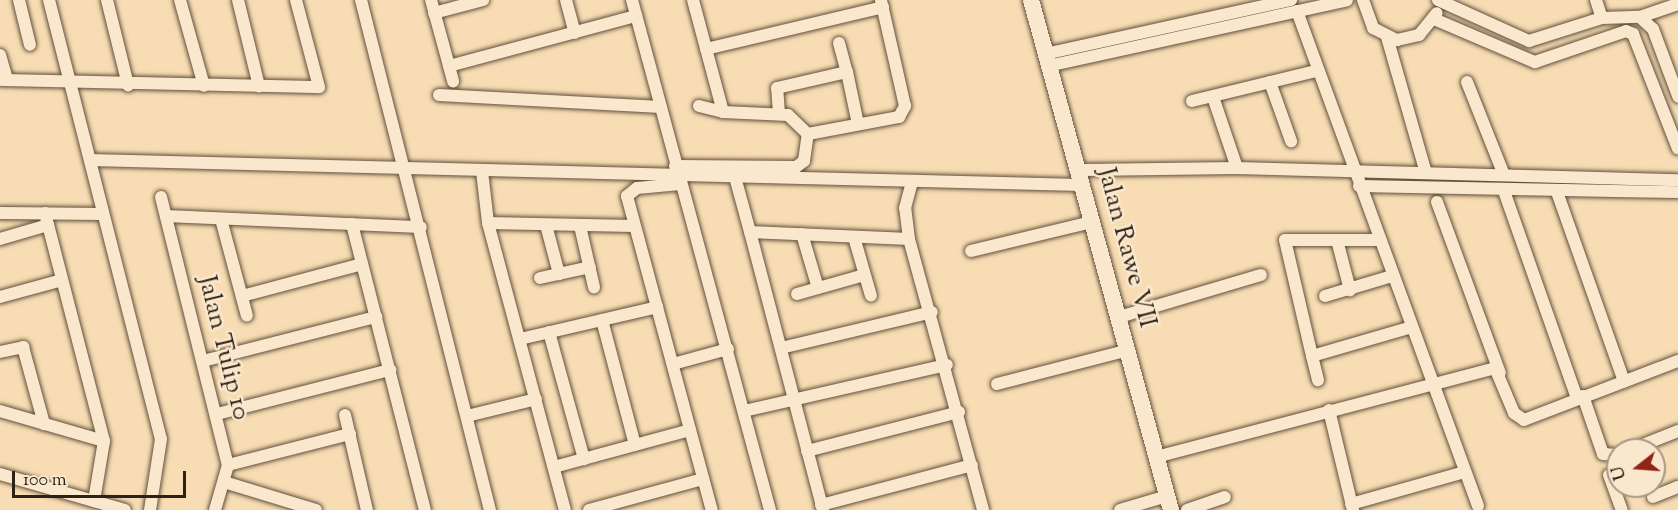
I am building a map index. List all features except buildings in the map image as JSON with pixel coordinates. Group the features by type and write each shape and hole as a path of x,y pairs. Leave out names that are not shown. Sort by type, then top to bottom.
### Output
{"main road":[{"name":"Jalan Rawe VII","path":"1034,1 1047,60 1169,503"}],"street":[{"path":"20,0 30,45"},
{"path":"49,0 161,439 150,510"},
{"path":"107,0 128,85"},
{"path":"180,0 204,86"},
{"path":"238,0 259,86"},
{"path":"0,55 3,80 128,85 319,87 296,0"},
{"path":"361,0 407,170 490,510"},
{"path":"431,0 453,81"},
{"path":"434,13 483,0"},
{"path":"566,0 575,33"},
{"path":"632,0 770,510"},
{"path":"693,0 723,112"},
{"path":"1047,60 1294,5 1347,0"},
{"path":"1363,0 1373,28 1387,38 1408,39 1434,20 1438,0 1529,41 1602,18 1640,17 1678,4"},
{"path":"1596,0 1602,18"},
{"path":"706,49 882,3 905,106 899,117 808,134"},
{"path":"1294,5 1316,71 1478,506"},
{"path":"449,66 636,16"},
{"path":"1640,17 1653,29 1678,96"},
{"path":"1434,20 1535,62 1626,30 1633,34 1678,149"},
{"path":"1387,38 1426,173"},
{"path":"839,43 858,123"},
{"path":"1192,101 1316,71"},
{"path":"779,114 777,88 847,72"},
{"path":"1270,82 1292,141"},
{"path":"1467,82 1504,175"},
{"path":"439,95 661,107"},
{"path":"1213,97 1237,168"},
{"path":"699,106 723,112 779,114 800,120 808,134 804,161 796,167 678,175 631,190 627,196 712,510"},
{"path":"90,160 407,170 912,181 1080,177 1237,168 1678,180"},
{"path":"482,171 488,224 565,510"},
{"path":"735,177 822,507 972,465"},
{"path":"912,181 904,208 909,238 947,365 983,510"},
{"path":"1359,186 1557,192 1678,192"},
{"path":"1504,191 1580,397 1603,454 1606,454"},
{"path":"1557,192 1624,381"},
{"name":"Jalan Tulip 10","path":"161,197 228,465 215,510"},
{"path":"1437,202 1518,419 1678,361"},
{"path":"0,213 46,219 104,214"},
{"path":"166,216 421,227"},
{"path":"0,239 46,219"},
{"path":"46,219 104,441 94,501"},
{"path":"221,219 247,316"},
{"path":"971,251 1092,222"},
{"path":"352,224 424,510"},
{"path":"488,224 634,226"},
{"path":"546,225 560,274"},
{"path":"580,226 594,287"},
{"path":"750,232 909,238"},
{"path":"802,234 818,288"},
{"path":"855,237 871,296"},
{"path":"1318,380 1285,240 1379,240"},
{"path":"1337,240 1350,290"},
{"path":"242,296 362,264"},
{"path":"540,278 590,267"},
{"path":"797,294 864,275"},
{"path":"1119,317 1261,275"},
{"path":"1325,296 1392,276"},
{"path":"0,297 62,280"},
{"path":"520,339 657,307"},
{"path":"781,348 932,312"},
{"path":"203,361 376,317"},
{"path":"602,320 635,445"},
{"path":"1312,356 1412,327"},
{"path":"549,333 584,459"},
{"path":"0,352 23,347 44,424"},
{"path":"673,364 728,349"},
{"path":"997,384 1128,350"},
{"path":"744,411 947,365"},
{"path":"1156,457 1432,382 1495,368 1500,373"},
{"path":"217,414 390,370"},
{"path":"467,416 536,399"},
{"path":"1329,410 1352,507 1465,472"},
{"path":"0,411 104,441"},
{"path":"807,451 958,412"},
{"path":"345,415 367,510"},
{"path":"554,467 690,430"},
{"path":"1660,438 1678,431"},
{"path":"228,465 350,434"},
{"path":"0,474 125,510"},
{"path":"589,510 703,479"},
{"path":"224,482 316,510"},
{"path":"1187,510 1225,497"},
{"path":"1120,510 1169,503"}]}
